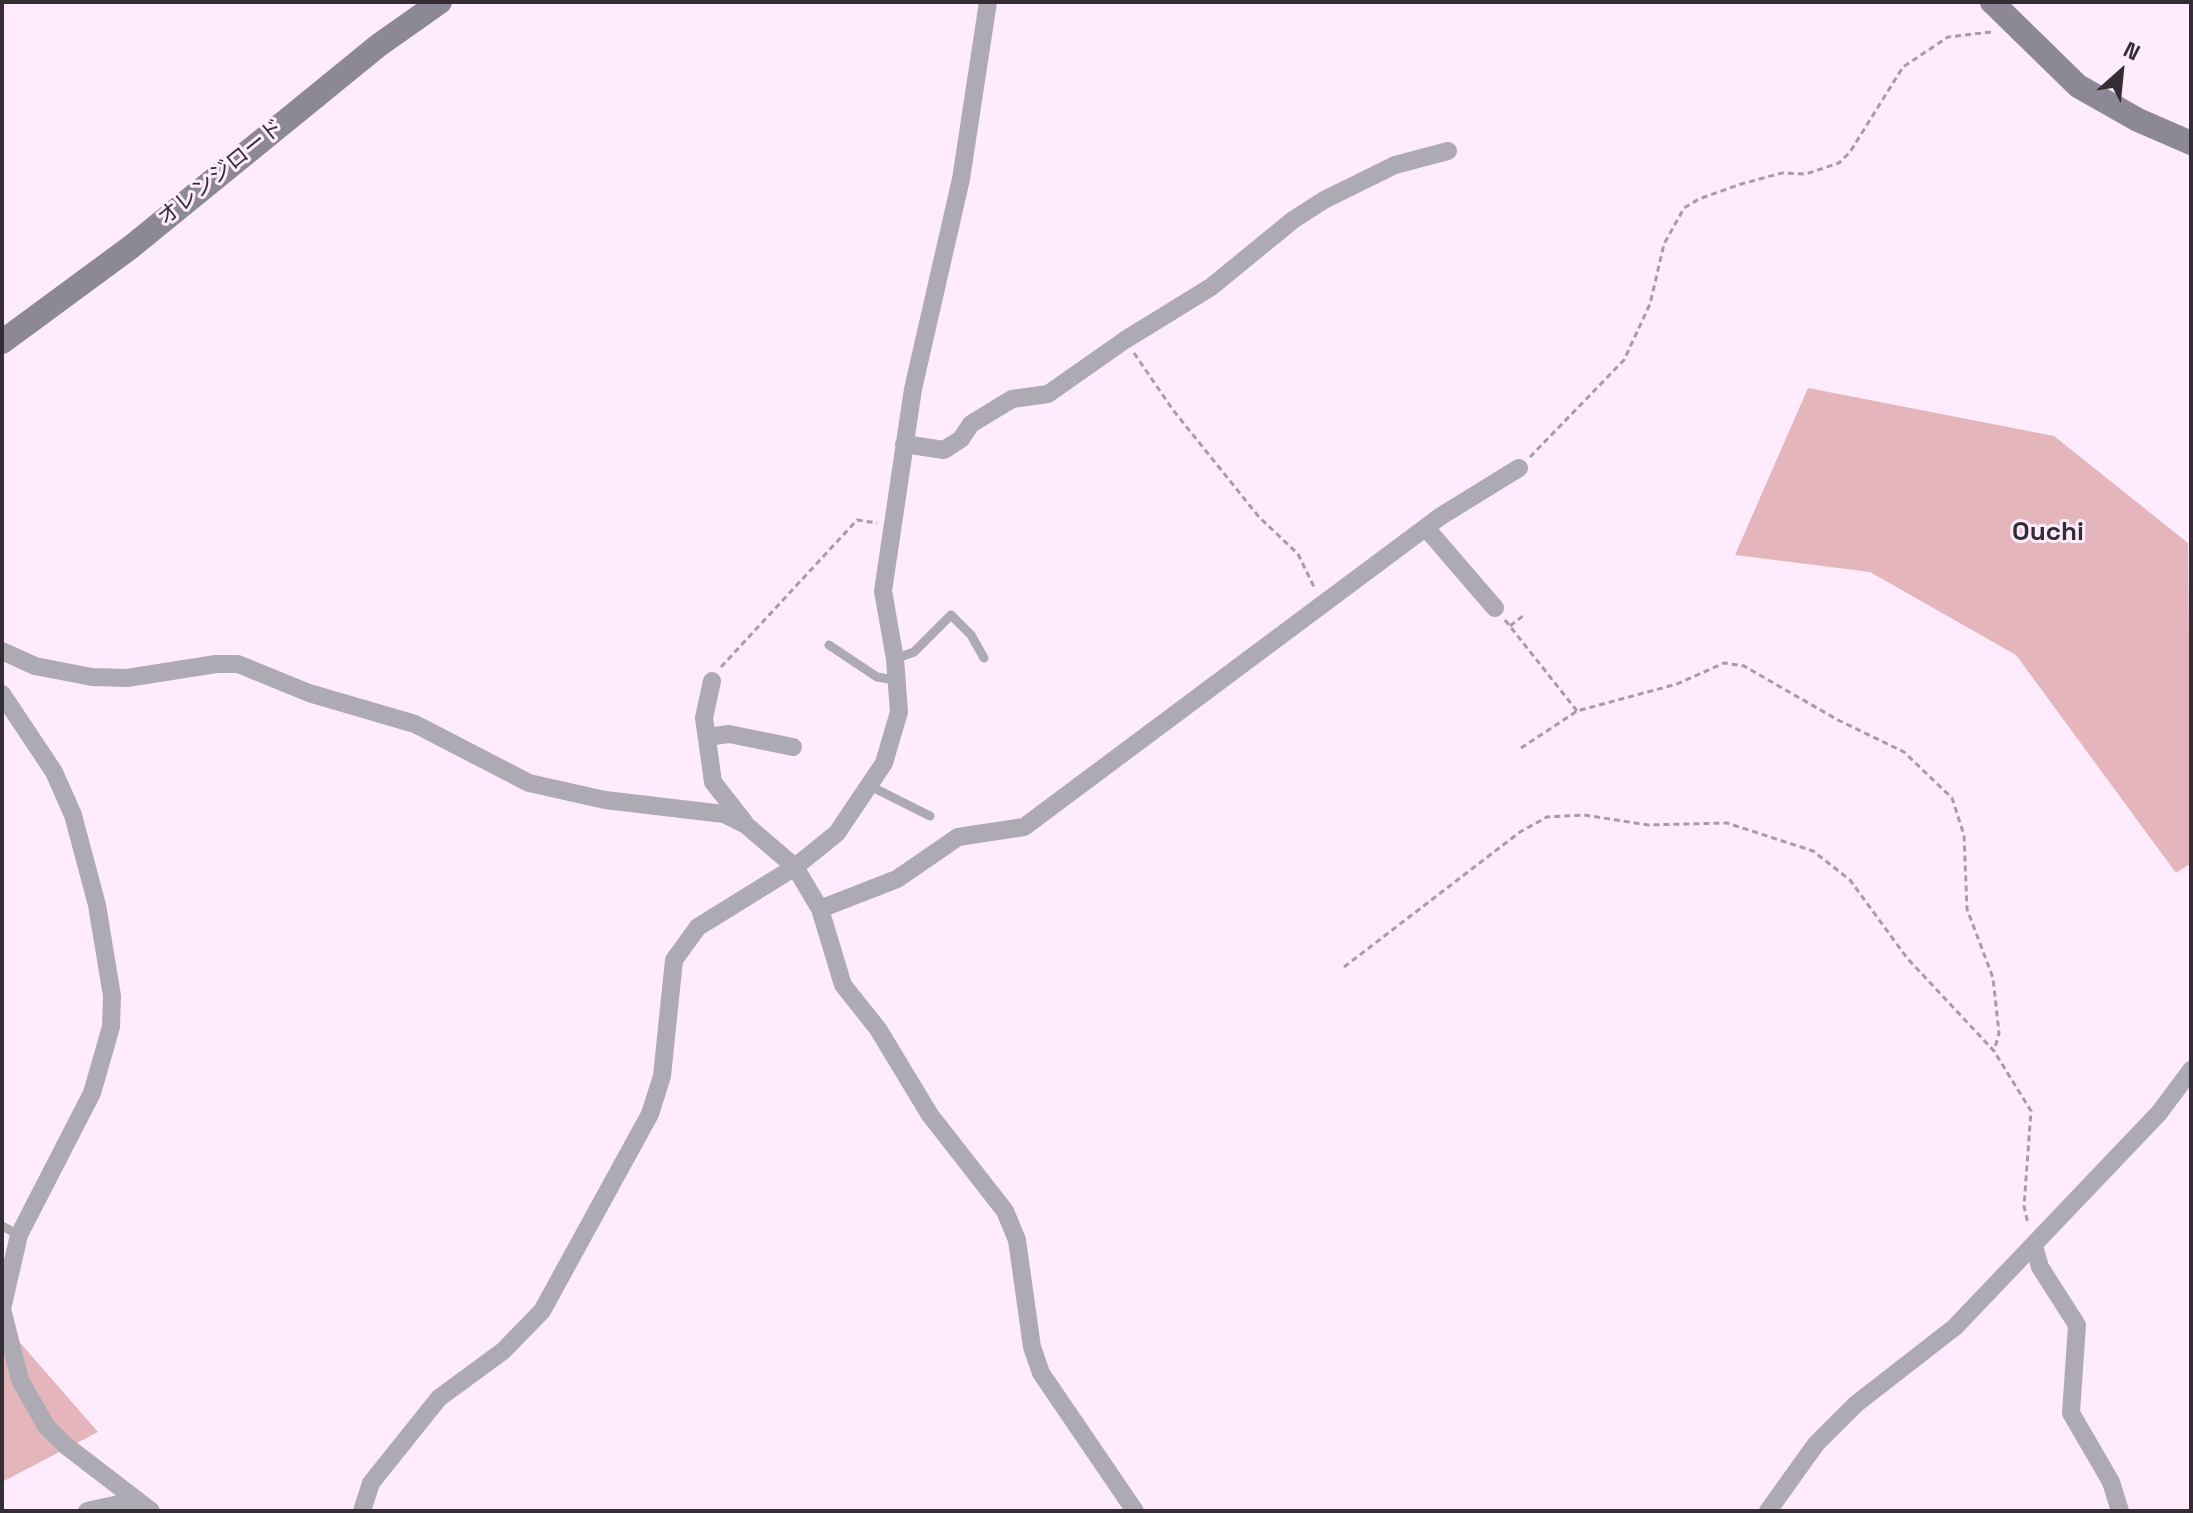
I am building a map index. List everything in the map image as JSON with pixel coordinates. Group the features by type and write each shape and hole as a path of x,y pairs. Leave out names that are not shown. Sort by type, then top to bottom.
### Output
{"street":[{"name":"オレンジロード","path":"2,342 131,247 379,45 440,2"},
{"path":"362,1511 371,1483 439,1398 503,1351 542,1311 650,1114 662,1076 674,960 698,927 795,867 837,833 884,763 899,712 895,659 883,591 904,444 921,349 961,179 988,2"},
{"path":"1992,2 2078,86 2125,113 2191,143"},
{"path":"904,444 944,450 961,439 971,424 1012,399 1048,394 1125,340 1211,287 1293,220 1324,200 1395,165 1448,151"},
{"path":"820,909 897,879 958,837 974,832 1003,833 1024,827 1260,648 1324,606 1426,528 1519,468"},
{"path":"1426,528 1495,608"},
{"path":"2,651 35,666 92,677 127,678 216,664 238,664 309,693 415,724 529,783 605,800 724,814 746,825"},
{"path":"712,681 704,718 713,782 746,825 795,867 820,909 843,985 878,1029 930,1115 1005,1211 1017,1240 1032,1347 1041,1373 1135,1511"},
{"path":"2,694 54,772 73,815 97,905 112,996 111,1027 92,1093 10,1230 2,1309 20,1380 46,1426 65,1445 144,1506"},
{"path":"707,737 729,734 793,747"},
{"path":"1768,1511 1816,1444 1856,1404 1955,1327 2159,1113 2191,1070"},
{"path":"2034,1246 2040,1267 2077,1325 2071,1413 2111,1482 2120,1511"},
{"path":"87,1511 144,1506"}],"lane":[{"path":"895,659 914,652 951,615 971,635 984,658"},
{"path":"829,645 877,677 897,680"},
{"path":"870,786 930,816"}],"path":[{"path":"1519,468 1624,360 1650,304 1664,244 1684,208 1699,199 1741,184 1782,173 1806,174 1839,163 1850,152 1903,67 1948,37 1989,33 2011,21"},
{"path":"1125,340 1173,410 1259,517 1298,554 1324,606"},
{"path":"712,681 730,654 857,520 892,526"},
{"path":"1495,608 1577,711"},
{"path":"1510,626 1524,615"},
{"path":"1521,748 1577,711 1677,684 1724,663 1744,666 1838,720 1904,752 1952,798 1964,835 1967,909 1993,978 1999,1033 1994,1051"},
{"path":"1344,967 1520,832 1547,817 1584,815 1648,825 1727,823 1813,851 1850,880 1907,958 1994,1051 2031,1111 2024,1206 2034,1246"}],"shaded area":[{"path":"1808,388 2054,436 2188,543 2191,863 2176,873 2016,655 1870,572 1735,555"},
{"path":"2,1322 98,1432 2,1482"}],"district":[{"name":"Ouchi","path":"2048,533"}]}
